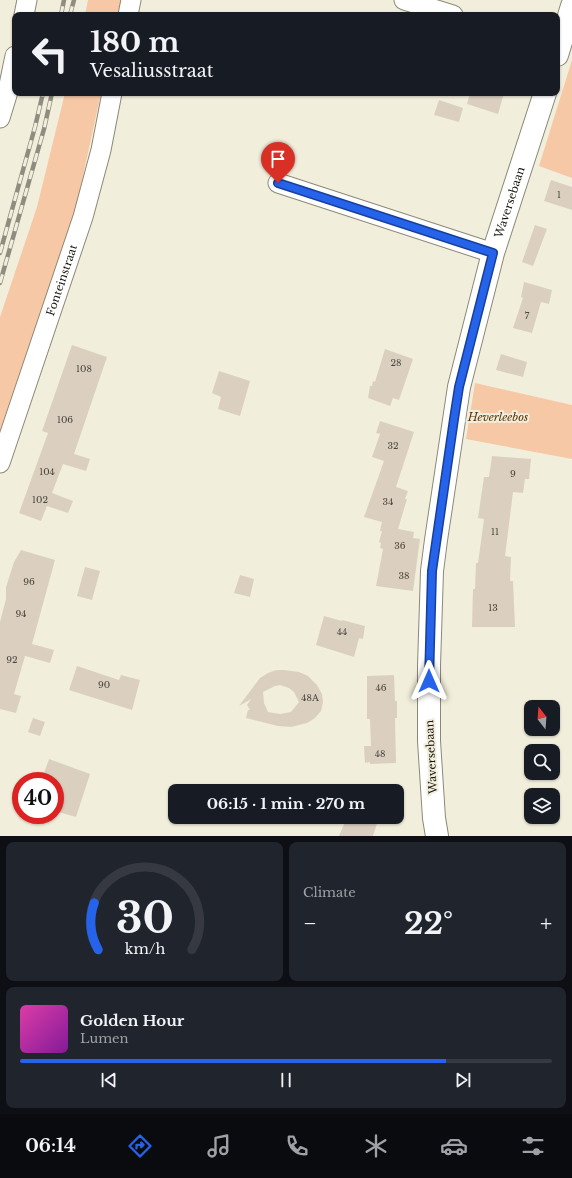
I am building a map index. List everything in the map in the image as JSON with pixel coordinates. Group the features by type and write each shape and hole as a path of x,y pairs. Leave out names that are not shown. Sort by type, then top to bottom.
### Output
{"street":[{"path":"25,12 27,0"},
{"path":"129,12 131,0"},
{"path":"404,0 443,12"},
{"path":"560,44 572,6"},
{"path":"0,118 12,71"},
{"name":"Fonteinstraat","path":"0,463 83,217 101,150 111,96"},
{"name":"Waversebaan","path":"437,836 434,818 429,741 428,666 432,571 459,387 493,253 544,96"},
{"path":"278,183 493,253"}],"green space":[{"path":"88,0 121,0 119,12 86,12"},
{"path":"572,60 572,178 539,166"},
{"path":"64,96 100,96 74,217 0,434 0,317 37,207"},
{"name":"Heverleebos","path":"475,383 572,405 572,459 466,439"}],"building":[{"path":"469,96 503,96 498,114 467,104"},
{"path":"439,100 463,108 459,122 434,115"},
{"path":"551,180 572,187 572,210 544,201"},
{"path":"535,225 547,229 533,266 522,262"},
{"path":"524,282 552,290 549,304 541,302 532,333 513,328 523,298 521,297"},
{"path":"72,345 107,357 74,454 90,459 86,471 63,464 52,493 73,501 68,513 47,506 41,521 19,513 48,433 42,431"},
{"path":"385,349 413,359 399,400 393,398 390,406 368,398 370,386 372,386 373,381 375,382"},
{"path":"501,354 527,362 523,377 496,370"},
{"path":"219,371 250,381 240,416 218,409 221,397 212,393"},
{"path":"380,421 414,432 396,487 408,491 398,529 414,532 413,538 420,539 413,591 376,586 383,549 380,548 381,543 379,542 382,531 380,531 382,522 364,517 384,461 372,457 380,434 376,433"},
{"path":"492,456 531,459 529,479 525,479 523,493 513,492 505,556 511,557 510,581 513,581 515,627 472,627 473,589 475,589 476,563 478,563 484,519 478,518 484,477 489,477"},
{"path":"21,550 55,560 32,644 54,650 50,663 25,656 14,694 21,696 16,713 0,709 0,622 6,599 6,587 14,562"},
{"path":"85,567 100,571 92,600 77,596"},
{"path":"240,575 254,579 250,597 234,593"},
{"path":"324,616 365,626 363,639 359,638 354,657 316,645"},
{"path":"77,666 119,680 121,675 140,680 132,710 69,690"},
{"path":"276,670 284,670 299,672 308,676 317,685 322,694 323,702 321,711 315,718 307,723 291,727 278,726 246,718 248,710 250,710 247,705 251,699 239,706 260,678","holes":["280,685 289,688 294,692 299,702 291,712 280,714 268,712 264,703 263,692"]},
{"path":"394,675 395,701 397,701 397,718 395,718 396,763 365,763 364,746 371,746 370,719 367,719 367,676"},
{"path":"33,718 45,722 40,736 28,732"},
{"path":"49,759 90,774 76,817 64,814 64,772 44,772"},
{"path":"344,824 377,824 373,836 339,836"}],"railway":[{"path":"62,12 64,0"},
{"path":"71,12 74,0"},
{"path":"0,253 42,96"},
{"path":"0,283 44,129 51,96"}],"route":[{"path":"278,183 493,253 459,387 454,419 432,571 428,666 429,681"}]}
